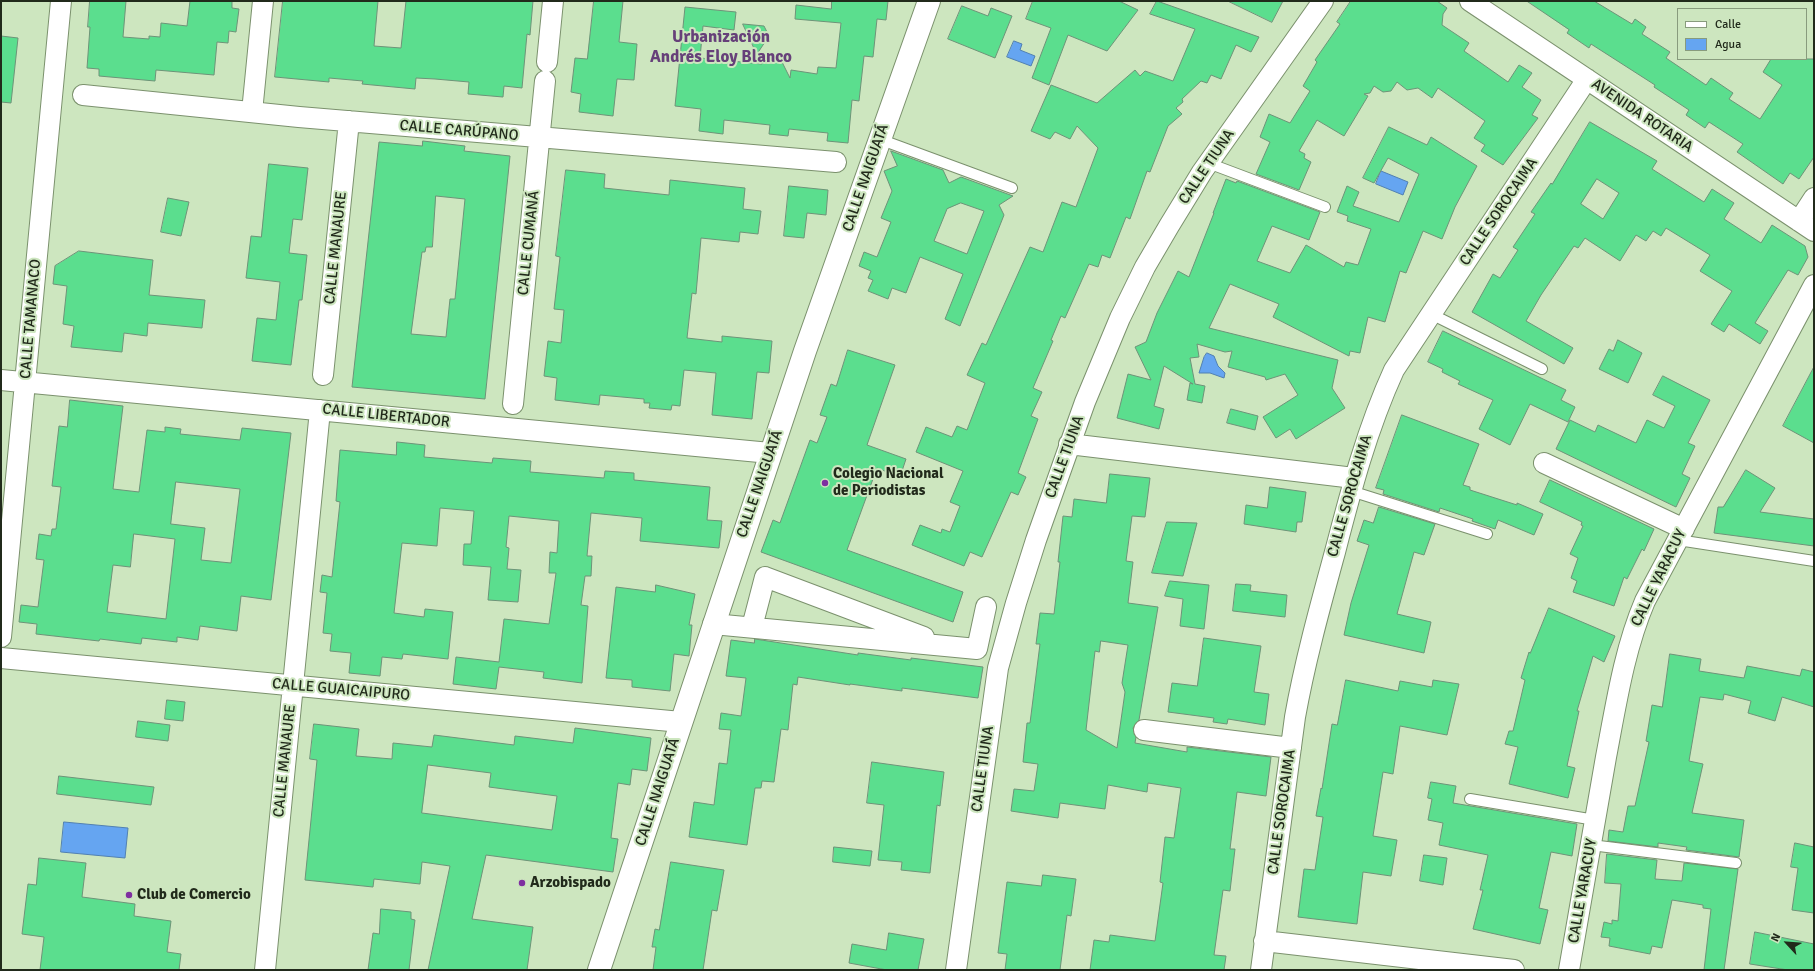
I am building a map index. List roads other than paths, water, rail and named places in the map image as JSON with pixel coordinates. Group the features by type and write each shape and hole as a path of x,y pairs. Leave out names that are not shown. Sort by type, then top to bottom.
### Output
{"street":[{"name":"CALLE TAMANACO","path":"1,637 61,1"},
{"path":"252,112 263,1"},
{"name":"CALLE CUMANÁ","path":"513,404 553,1"},
{"name":"CALLE NAIGUATÁ","path":"599,970 770,453 879,139 929,1"},
{"name":"CALLE TIUNA","path":"956,970 998,668 1018,596 1070,444 1120,318 1145,267 1208,163 1324,1"},
{"name":"AVENIDA ROTARIA","path":"1470,1 1806,226"},
{"name":"CALLE SOROCAIMA","path":"1261,970 1291,748 1303,675 1353,484 1371,422 1394,370 1587,79"},
{"name":"CALLE CARÚPANO","path":"83,94 349,121 836,162"},
{"name":"CALLE MANAURE","path":"323,375 349,121"},
{"path":"1806,226 1814,198"},
{"name":"CALLE YARACUY","path":"1569,970 1595,820 1630,638 1645,601 1814,284"},
{"name":"CALLE LIBERTADOR","path":"1,380 770,453"},
{"name":"CALLE MANAURE","path":"265,970 320,410"},
{"path":"1070,444 1353,484"},
{"path":"1544,463 1681,534"},
{"path":"752,627 765,577 949,646"},
{"path":"713,624 976,649 986,607"},
{"name":"CALLE GUAICAIPURO","path":"1,658 681,722"},
{"path":"1144,730 1291,748"},
{"path":"1264,941 1514,970"}],"lane":[{"path":"879,139 1012,188"},
{"path":"1208,163 1325,207"},
{"path":"1431,314 1542,369"},
{"path":"1353,484 1487,534"},
{"path":"1681,534 1814,561"},
{"path":"1470,799 1595,820"},
{"path":"1591,845 1736,863"}],"water":[{"path":"1014,41 1022,44 1020,50 1035,56 1031,66 1007,57"},
{"path":"1381,171 1408,182 1403,195 1376,184"},
{"path":"1207,353 1214,356 1218,366 1225,373 1224,378 1210,373 1199,373 1204,357"},
{"path":"64,822 128,828 125,858 61,852"}],"place":[{"name":"Colegio Nacional de Periodistas","path":"825,483"},
{"name":"Arzobispado","path":"522,883"},
{"name":"Club de Comercio","path":"129,895"}],"district":[{"name":"Urbanización Andrés Eloy Blanco","path":"721,48"}]}
